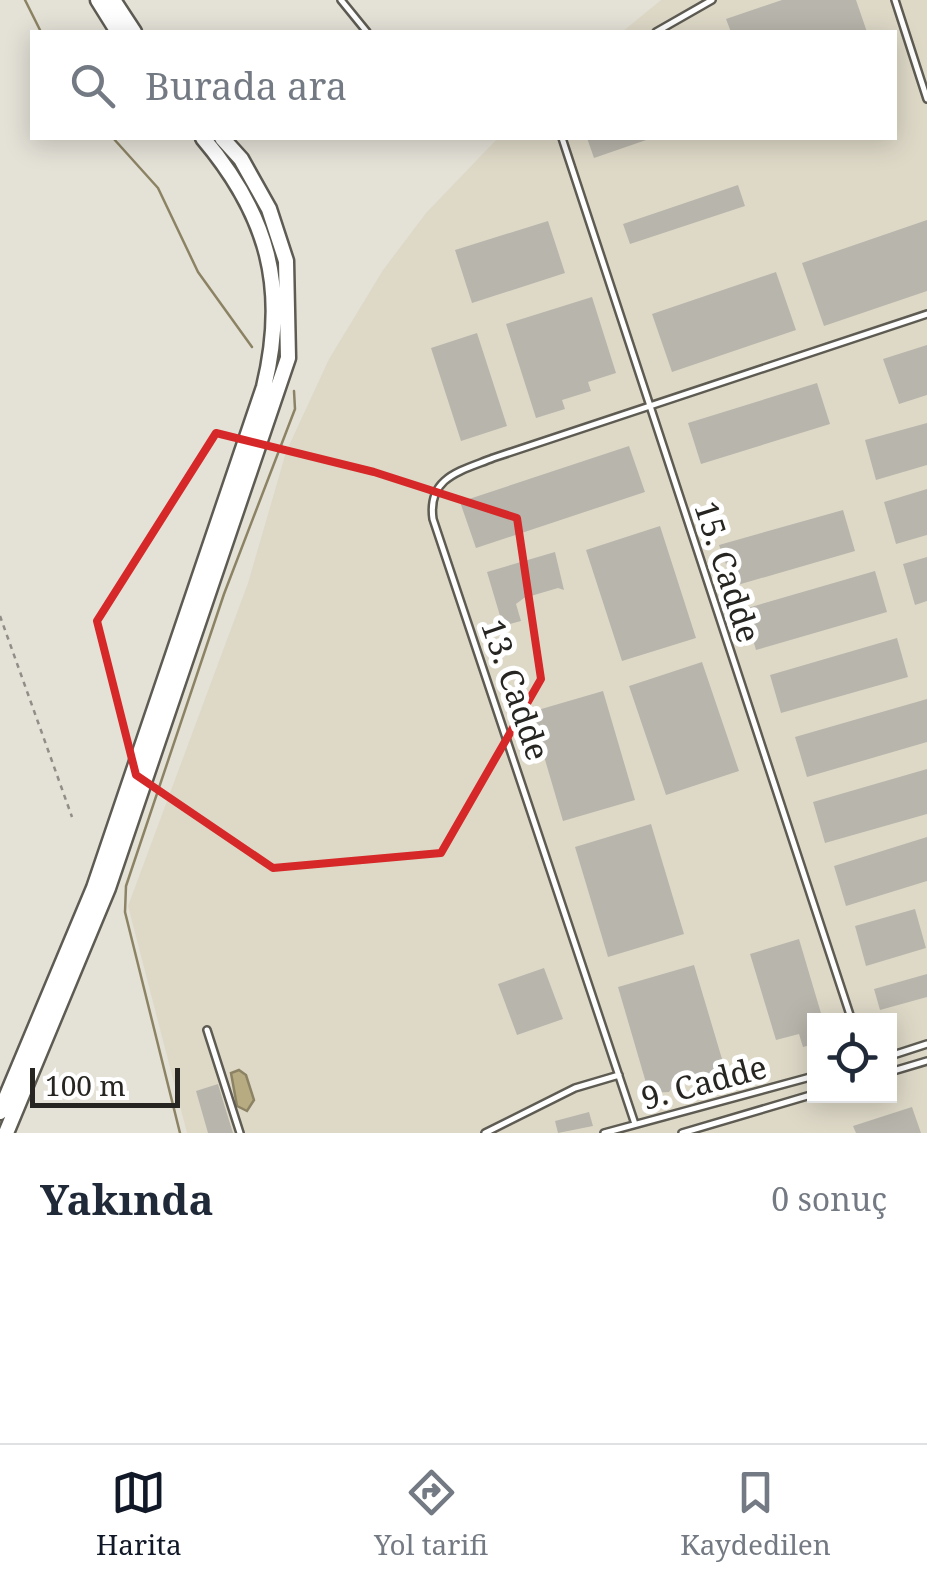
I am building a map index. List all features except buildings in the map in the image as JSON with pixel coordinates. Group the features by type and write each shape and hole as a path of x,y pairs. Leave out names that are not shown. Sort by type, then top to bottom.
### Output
{"street":[{"path":"98,0 117,30"},
{"path":"113,0 133,30"},
{"path":"0,1112 94,888 264,387 273,349 274,303 268,252 247,199 204,140"},
{"path":"6,1133 108,888 288,358 286,261 269,209 241,160 224,140"}],"lane":[{"path":"341,0 365,30"},
{"path":"660,30 712,0"},
{"path":"895,0 927,99"},
{"name":"15. Cadde","path":"563,140 850,1013"},
{"path":"649,407 927,314"},
{"name":"13. Cadde","path":"633,1127 432,507 443,478 649,407"},
{"path":"207,1030 240,1133"},
{"path":"897,1054 927,1044"},
{"path":"897,1070 927,1061"},
{"path":"485,1133 575,1088 619,1075"},
{"name":"9. Cadde","path":"604,1133 807,1078"},
{"name":"9. Cadde","path":"682,1133 807,1096"},
{"path":"646,1121 650,1133"}],"path":[{"path":"0,616 72,817"}],"highlighted area":[{"path":"216,433 374,472 517,518 541,679 441,853 273,868 136,775 97,621"}],"shaded area":[{"path":"661,0 927,0 927,1133 187,1133 128,906 248,583 286,452 329,359 383,270 426,213 496,140 897,140 897,30 624,30"},
{"path":"239,1070 246,1075 254,1100 247,1111 237,1106 231,1073"}],"waterway":[{"path":"25,0 40,30"},
{"path":"115,140 158,188 198,272 252,347"},
{"path":"180,1133 125,912 126,886 224,594 295,409 294,391"}]}
